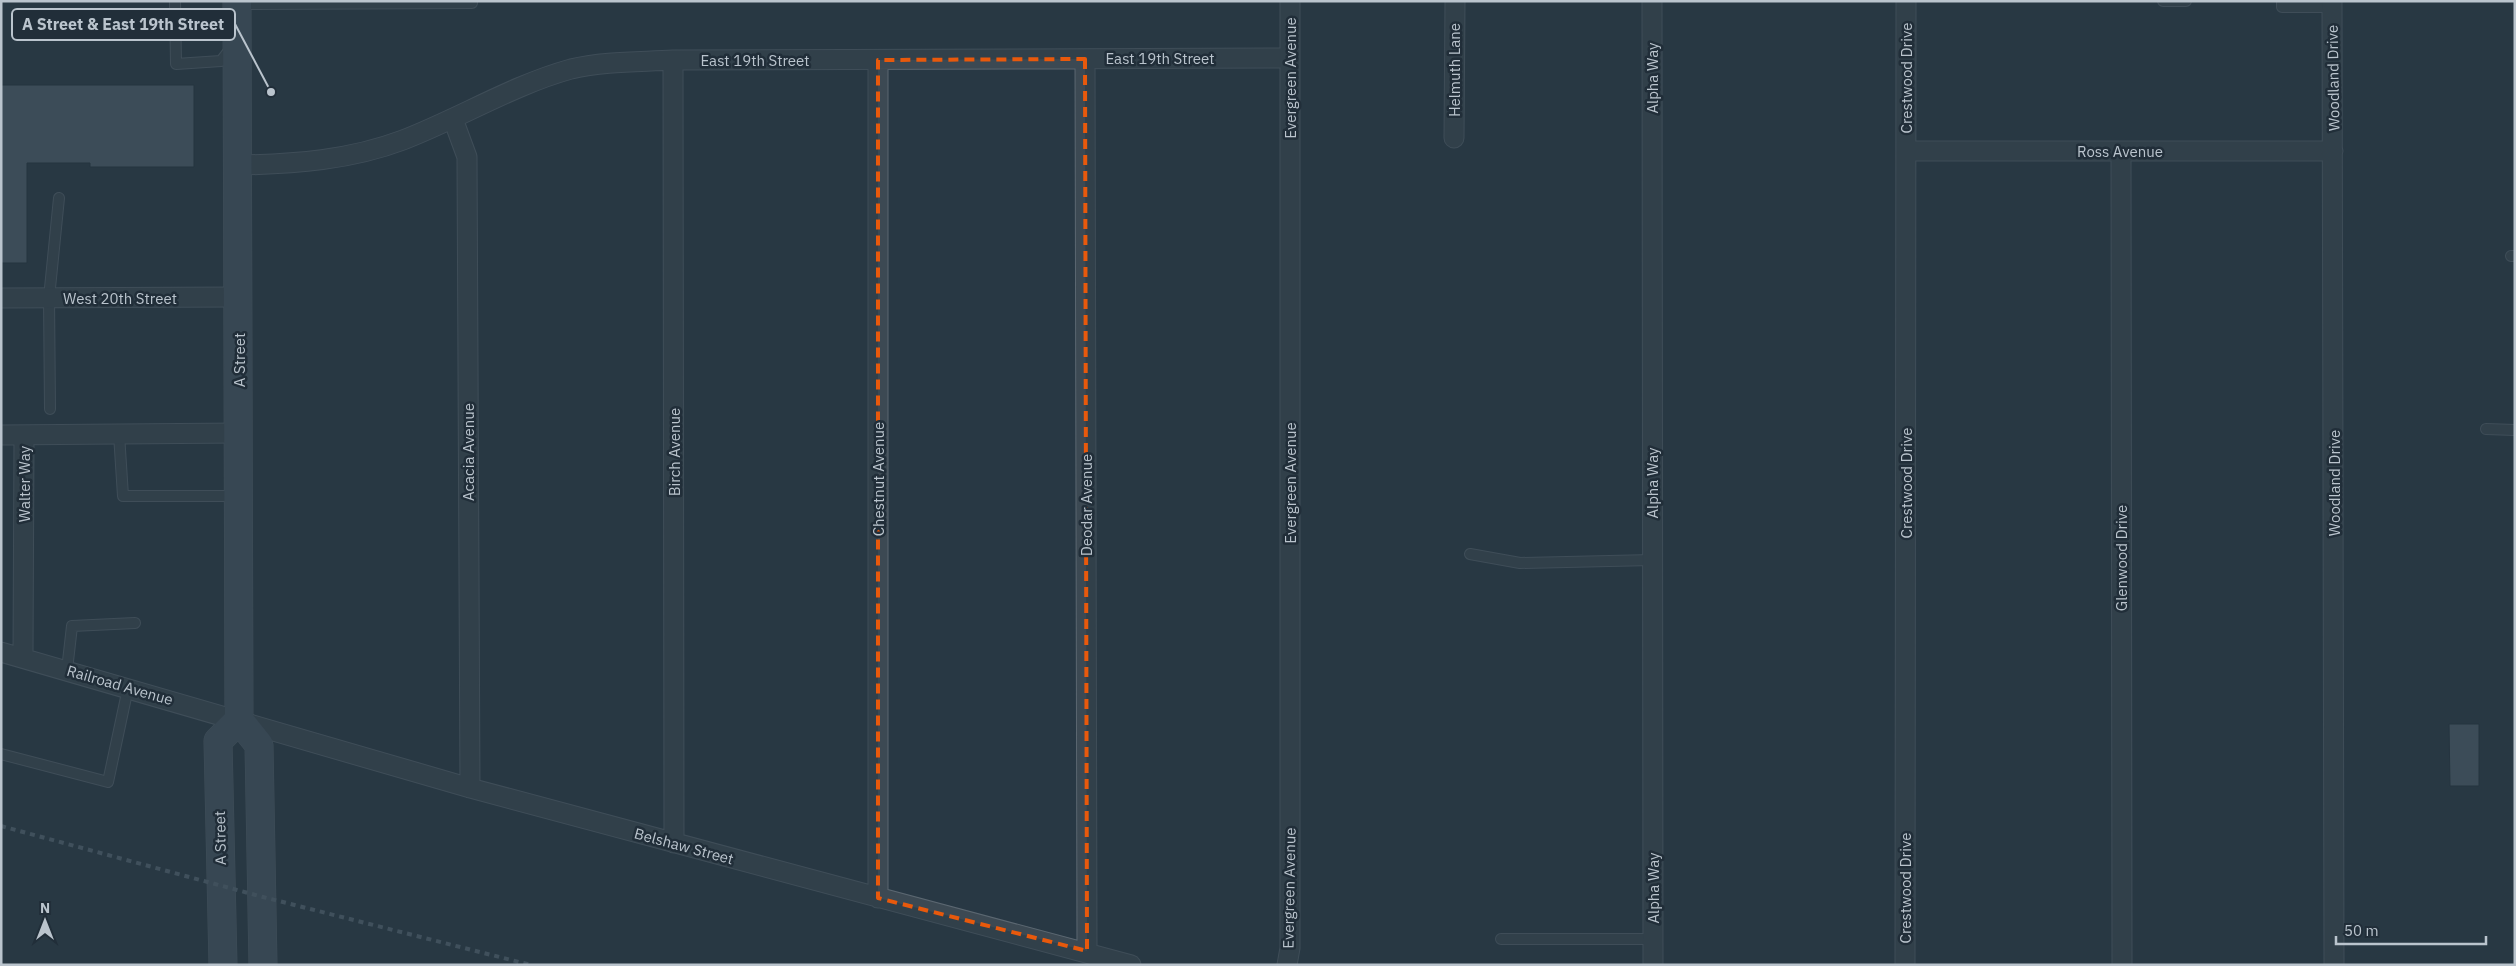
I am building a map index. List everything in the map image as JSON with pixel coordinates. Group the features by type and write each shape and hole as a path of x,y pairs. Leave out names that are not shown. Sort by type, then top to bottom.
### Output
{"main road":[{"name":"A Street","path":"222,965 218,741 239,720 239,165 237,3"},
{"path":"239,720 259,745 264,965"}],"street":[{"name":"Evergreen Avenue","path":"1287,965 1290,948 1290,1"},
{"name":"Helmuth Lane","path":"1454,1 1454,138"},
{"name":"Alpha Way","path":"1652,1 1653,965"},
{"name":"Crestwood Drive","path":"1905,965 1906,1"},
{"name":"Woodland Drive","path":"2332,4 2334,965"},
{"name":"Deodar Avenue","path":"1085,58 1087,951"},
{"name":"East 19th Street","path":"239,165 295,164 345,157 402,140 534,82 573,69 612,63 673,60 1289,58"},
{"name":"Birch Avenue","path":"673,60 674,843"},
{"name":"Chestnut Avenue","path":"878,60 878,898"},
{"name":"Acacia Avenue","path":"453,119 467,157 470,788"},
{"name":"Ross Avenue","path":"1906,151 2333,151"},
{"name":"Glenwood Drive","path":"2121,151 2122,965"},
{"name":"West 20th Street","path":"1,298 239,297"},
{"name":"Walter Way","path":"23,657 24,436 239,433"},
{"path":"1,435 24,436"},
{"name":"Railroad Avenue","path":"1,652 239,720"},
{"name":"Belshaw Street","path":"239,720 470,788 878,898 1087,951 1131,965"}],"lane":[{"path":"176,1 176,22 176,64 221,61 236,41 219,22 176,22"},
{"path":"237,3 472,3 472,1"},
{"path":"2163,1 2186,1"},
{"path":"2282,1 2282,7 2332,4"},
{"path":"50,409 50,298 59,198"},
{"path":"2486,429 2515,430"},
{"path":"119,434 123,496 239,496"},
{"path":"1470,554 1520,563 1652,560"},
{"path":"67,670 72,626 135,624"},
{"path":"1,754 108,782 128,688"},
{"path":"1501,939 1653,939"}],"highlighted area":[{"path":"1085,59 1087,951 878,898 878,60"}],"building":[{"path":"1,85 194,85 194,167 90,167 90,163 27,163 27,263 1,263"},
{"path":"2449,724 2479,724 2479,786 2450,786"}],"railway":[{"path":"1,826 263,897 531,965"}],"place":[{"name":"A Street & East 19th Street","path":"271,92"}]}
